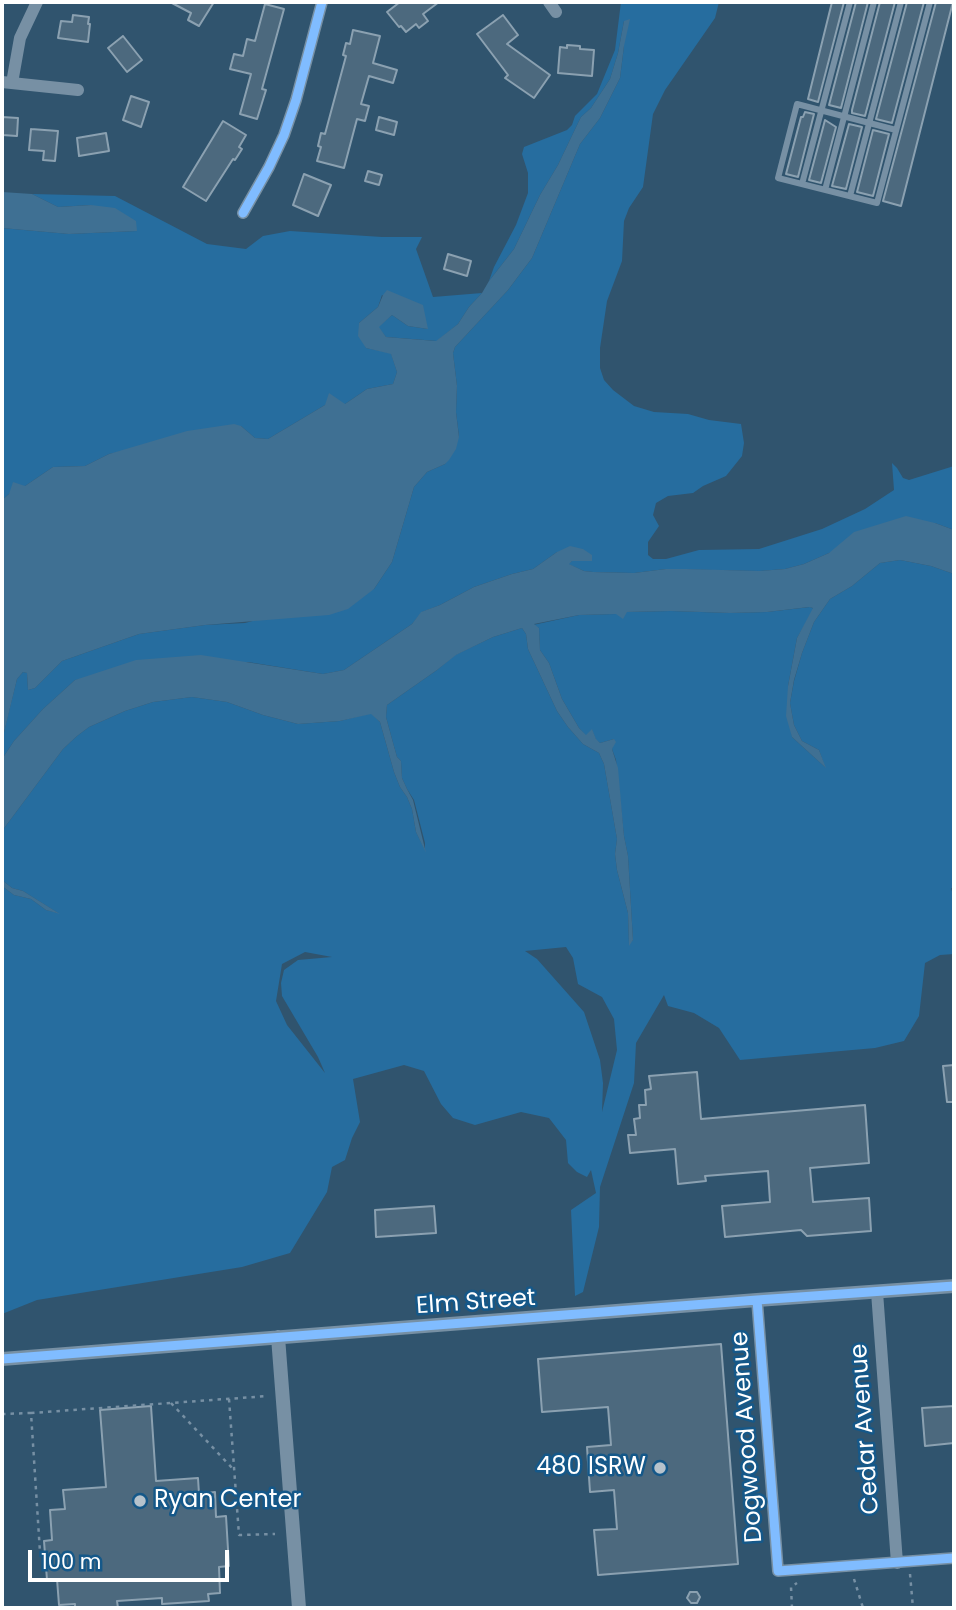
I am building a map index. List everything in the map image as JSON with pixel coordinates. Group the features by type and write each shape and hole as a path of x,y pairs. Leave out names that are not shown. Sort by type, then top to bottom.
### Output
{"street":[{"path":"243,213 270,167 284,135 322,2"},
{"path":"36,3 20,38 7,83 78,90"},
{"name":"Elm Street","path":"2,1359 954,1286"},
{"name":"Cedar Avenue","path":"877,1292 897,1563"},
{"name":"Dogwood Avenue","path":"757,1300 778,1571 897,1563"},
{"path":"278,1338 299,1608"},
{"path":"897,1563 954,1558"}],"lane":[{"path":"802,184 850,2"},
{"path":"825,190 874,2"},
{"path":"850,196 901,2"},
{"path":"896,130 797,104 778,178 877,203 930,2"}],"path":[{"path":"2,1414 271,1396"},
{"path":"229,1399 239,1535 275,1534"},
{"path":"171,1403 234,1470"},
{"path":"30,1413 40,1552"},
{"path":"908,1574 913,1608"},
{"path":"854,1578 863,1608"},
{"path":"792,1608 791,1587 800,1581"}],"shaded area":[{"path":"621,2 719,2 715,18 665,90 653,114 643,187 624,221 622,261 607,301 600,368 604,380 634,406 654,412 688,414 741,424 744,443 742,456 726,476 693,493 668,496 656,503 653,515 659,526 648,542 648,555 653,559 666,559 699,550 759,549 822,529 865,509 894,490 892,463 903,478 909,480 954,466 954,530 935,523 829,553 804,564 759,571 666,569 634,573 593,572 568,564 572,561 592,561 557,552 533,569 474,587 422,612 412,624 344,670 323,674 248,662 75,680 43,709 14,741 2,759 2,741 8,715 17,679 23,672 27,673 28,690 35,688 62,661 139,634 205,625 245,623 374,589 392,562 414,487 427,472 445,464 459,436 453,353 455,347 508,290 532,258 580,144 600,118 620,78 624,21 610,79 591,108 581,117 514,249 489,281 528,193 528,173 522,154 524,147 567,130 575,116 597,94 615,50"},
{"path":"630,19 620,78 600,118 580,144 532,258 508,290 455,347 453,353 459,437 456,449 445,464 427,472 414,487 392,562 374,589 348,609 329,615 205,625 139,634 62,661 35,688 28,690 27,673 23,672 17,679 2,741 2,500 9,494 13,482 25,486 53,467 85,466 109,454 187,431 234,424 241,426 255,438 268,439 325,405 329,393 345,404 367,389 393,384 397,372 391,354 366,348 358,336 359,323 378,307 387,290 423,305 428,329 408,326 392,315 379,327 386,337 436,341 458,324 514,249 581,117 591,108 610,79 624,21"},
{"path":"2,192 32,194 58,207 91,205 115,208 136,221 137,231 69,234 2,228"},
{"path":"32,194 115,196 207,244 246,249 263,236 290,231 422,237 416,249 433,297 482,293 458,324 437,341 386,337 378,327 392,315 408,326 428,329 382,295 378,307 359,323 366,348 391,353 397,372 393,384 367,389 345,404 325,405 268,439 255,438 241,426 109,454 85,466 53,467 2,500 2,228 69,234 137,231 91,205 58,207"},
{"path":"906,516 954,530 954,574 900,560 880,563 852,586 830,599 814,622 794,680 790,703 794,725 802,741 819,750 826,768 792,737 786,716 788,686 797,638 813,608 730,613 627,612 623,619 616,614 579,615 534,624 539,628 540,650 549,663 562,699 579,728 586,735 592,729 600,743 614,739 616,742 612,749 618,768 628,856 633,940 629,946 628,913 617,870 617,839 604,764 599,753 583,744 557,711 528,649 526,634 522,628 493,637 456,655 387,705 386,717 397,757 401,761 402,778 413,800 426,853 416,832 412,809 394,772 380,722 371,714 340,721 298,724 227,702 192,697 153,702 89,727 63,749 2,831 2,759 14,741 43,709 75,680 136,660 201,655 323,674 344,670 412,624 421,612 474,587 533,569 570,546 583,549 592,555 592,561 572,561 569,564 593,572 785,569 829,553 854,532"},
{"path":"900,560 954,574 954,889 951,888 954,899 954,954 940,955 925,963 919,1016 904,1041 875,1048 740,1060 719,1028 694,1013 668,1006 664,995 636,1043 634,1083 600,1187 599,1227 583,1292 575,1296 571,1210 596,1193 591,1170 587,1177 568,1163 566,1140 549,1118 521,1112 475,1125 453,1118 441,1104 424,1071 404,1065 353,1079 360,1122 345,1160 332,1167 327,1192 290,1253 242,1267 37,1300 2,1314 2,886 14,895 31,899 46,910 58,913 2,880 2,831 63,749 77,736 89,727 125,711 153,702 192,697 227,702 298,724 340,721 371,713 380,722 394,772 412,809 416,832 425,850 414,800 402,778 401,761 397,757 386,717 387,705 455,655 493,637 522,628 526,634 528,649 557,711 583,744 599,753 604,764 617,839 617,870 628,913 629,944 633,940 628,856 616,760 612,749 614,739 600,743 592,730 586,736 579,728 562,699 549,663 540,650 539,628 533,625 579,615 671,611 767,612 810,607 814,609 797,638 788,686 792,737 825,767 819,750 802,741 794,725 790,703 794,681 814,622 830,599 852,586 880,563","holes":["566,947 573,958 578,984 602,997 614,1019 617,1050 602,1112 603,1083 600,1060 584,1012 537,959 525,951","305,952 332,957 298,960 284,970 282,996 325,1073 287,1025 276,1001 282,964"]},
{"path":"2,880 60,914 46,910 31,899 14,895 2,886"}],"building":[{"path":"170,2 214,2 199,26 188,20 191,13"},
{"path":"400,2 439,2 423,14 428,21 419,28 416,24 406,32 387,12"},
{"path":"832,2 844,2 818,102 808,99"},
{"path":"856,2 868,2 841,108 829,105"},
{"path":"880,2 895,2 865,116 852,113 852,110"},
{"path":"907,2 924,2 892,123 876,119"},
{"path":"936,2 953,2 901,206 883,201"},
{"path":"265,4 284,9 262,89 266,90 257,119 240,114 251,74 230,69 234,54 243,56 247,39 255,41"},
{"path":"73,15 89,17 88,42 58,38 61,21 72,22"},
{"path":"503,15 518,35 507,44 550,75 534,98 505,78 508,75 477,34"},
{"path":"353,30 380,36 373,63 397,70 393,83 369,76 361,104 369,106 365,121 357,119 344,168 317,161 321,133 325,134 346,56 343,55 346,43 350,44"},
{"path":"123,36 142,60 127,72 108,48"},
{"path":"567,45 594,50 592,76 558,73 560,47 567,48"},
{"path":"131,96 149,102 141,127 123,120"},
{"path":"805,112 814,114 798,177 786,174 801,117"},
{"path":"2,117 18,118 17,136 2,135"},
{"path":"379,117 397,122 394,135 376,130"},
{"path":"825,120 836,127 821,183 809,180"},
{"path":"223,121 246,135 239,147 242,149 206,201 183,187"},
{"path":"849,124 862,127 846,189 832,186"},
{"path":"31,129 58,131 55,161 43,160 44,151 29,150"},
{"path":"873,130 889,134 873,196 857,192"},
{"path":"106,133 109,151 79,156 77,138"},
{"path":"368,171 382,175 379,185 365,181"},
{"path":"304,174 331,185 318,216 293,205"},
{"path":"448,254 471,261 467,276 444,269"},
{"path":"954,1065 954,1102 947,1102 943,1066"},
{"path":"697,1072 701,1119 865,1105 869,1163 810,1168 813,1202 869,1198 871,1231 807,1236 801,1230 725,1237 722,1206 770,1202 768,1171 705,1176 706,1181 678,1184 675,1149 630,1153 628,1135 636,1135 634,1119 640,1118 639,1105 646,1105 645,1090 651,1089 649,1076"},
{"path":"434,1206 436,1233 376,1237 375,1210"},
{"name":"480 ISRW","path":"721,1344 738,1564 598,1575 594,1530 617,1529 614,1490 590,1492 587,1447 611,1445 608,1407 542,1412 538,1359"},
{"name":"Ryan Center","path":"151,1406 156,1481 198,1478 199,1494 215,1492 216,1517 226,1516 229,1566 219,1567 220,1593 208,1594 209,1601 162,1604 162,1598 117,1601 118,1608 75,1608 75,1604 59,1605 57,1579 47,1580 44,1541 52,1540 50,1510 65,1509 63,1490 106,1487 100,1410"},
{"path":"954,1406 954,1443 925,1446 922,1408"},
{"path":"690,1592 697,1592 700,1597 697,1603 691,1603 687,1598"}],"cycle path":[{"path":"243,213 284,135 322,2"},
{"path":"2,1359 954,1286"},
{"path":"757,1300 778,1571 954,1558"}],"place":[{"name":"480 ISRW","path":"660,1468"},
{"name":"Ryan Center","path":"140,1501"}]}
